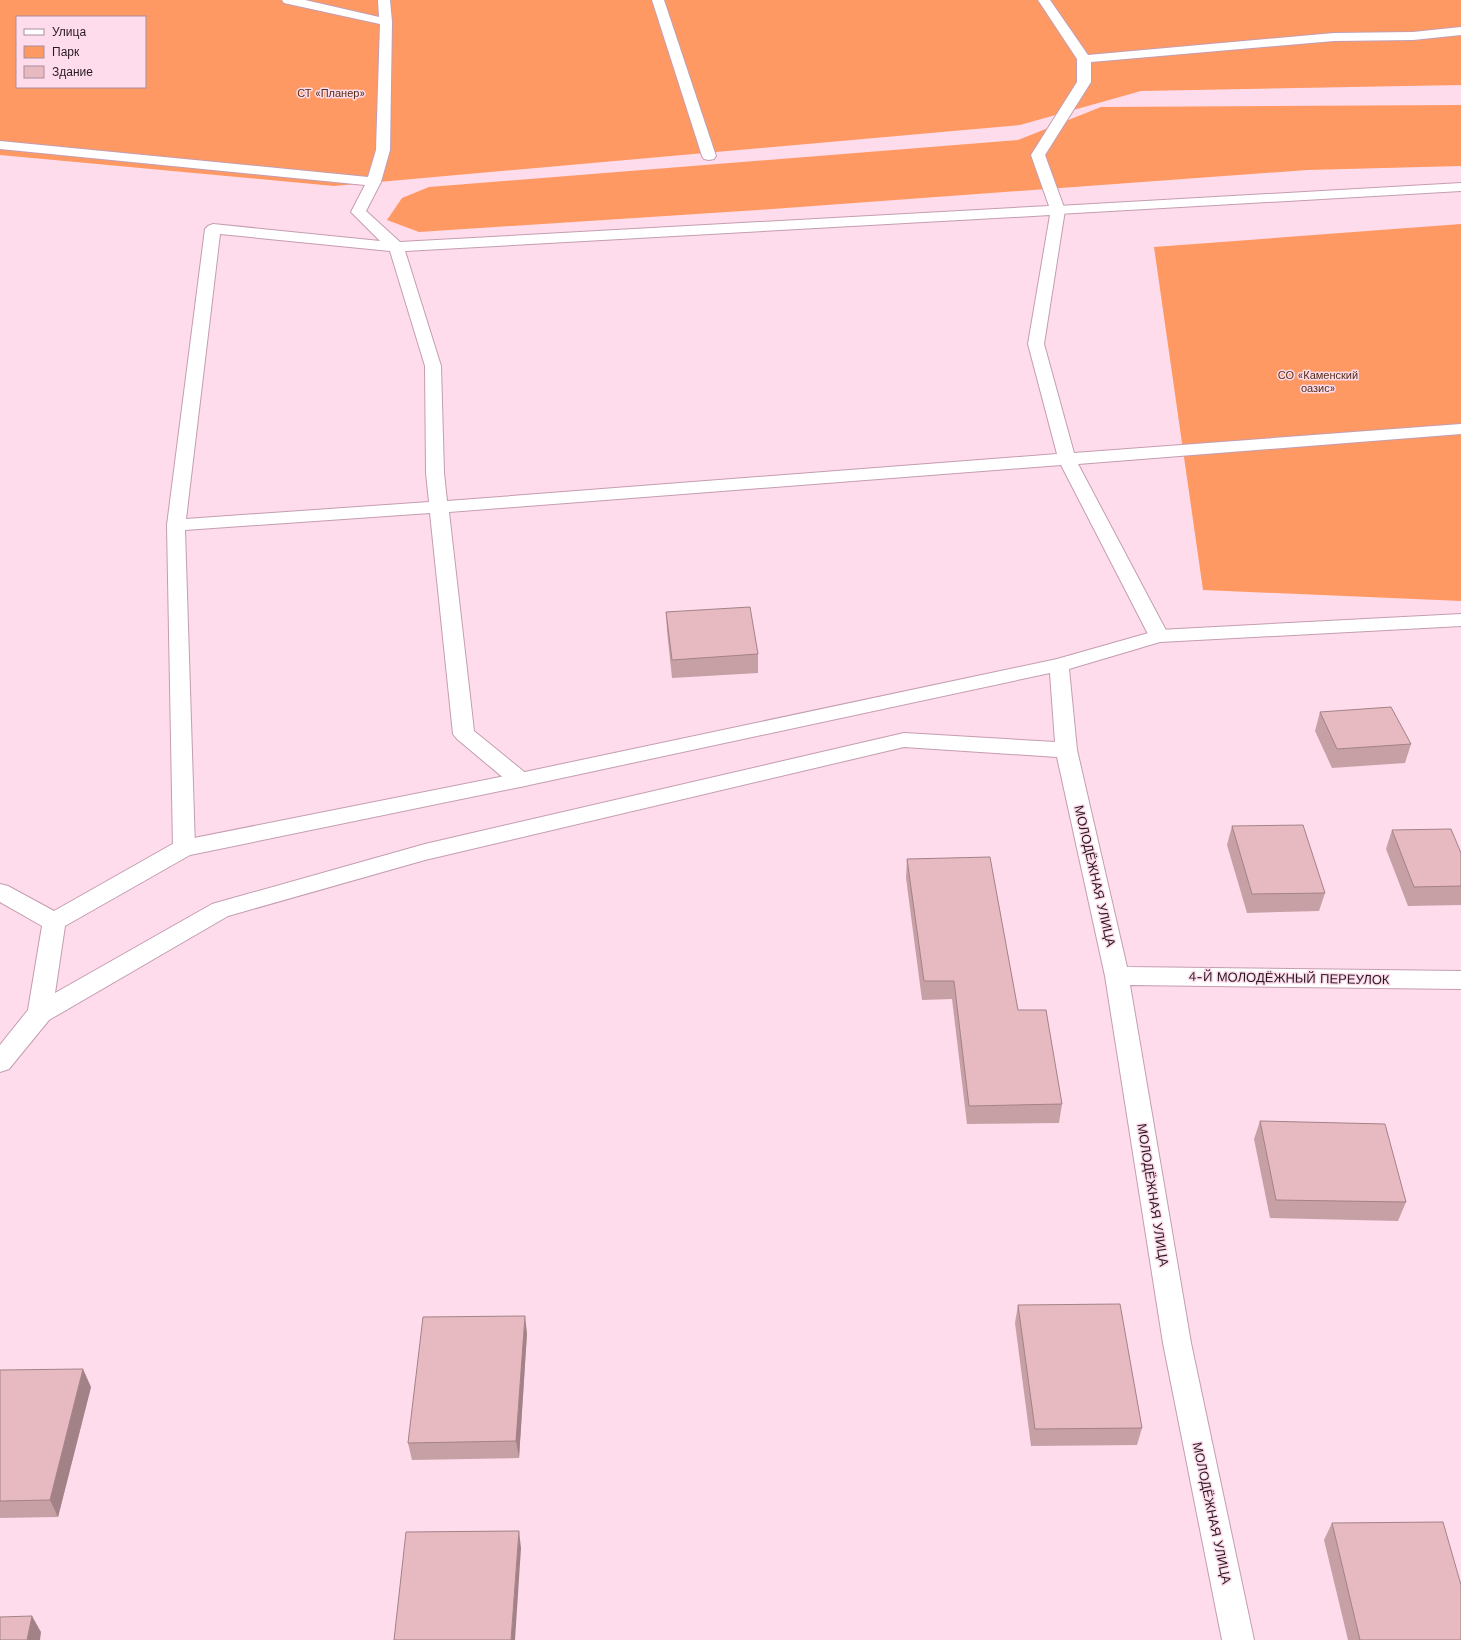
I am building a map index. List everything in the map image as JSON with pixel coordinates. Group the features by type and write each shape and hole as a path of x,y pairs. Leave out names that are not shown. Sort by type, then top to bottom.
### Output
{"street":[{"path":"288,0 386,22"},
{"path":"384,0 386,22 383,150 374,182 358,212 396,247 433,366 434,473 464,734 520,780"},
{"path":"658,0 709,156"},
{"path":"1044,0 1084,59 1084,82 1038,154 1058,210 1036,344 1067,459 1159,636"},
{"path":"1084,59 1334,37 1413,36 1461,30"},
{"path":"0,144 374,182"},
{"path":"184,848 176,525 213,230 396,247 1461,187"},
{"path":"176,525 438,507 1461,429"},
{"path":"54,922 184,848 520,780 1059,665 1159,636 1461,620"},
{"name":"МОЛОДЁЖНАЯ УЛИЦА","path":"1059,665 1066,750 1117,976 1177,1343 1238,1640"},
{"path":"0,1062 40,1012 220,910 425,852 904,740 1066,750"},
{"path":"0,892 54,922"},
{"path":"40,1012 54,922"},
{"name":"4-Й МОЛОДЁЖНЫЙ ПЕРЕУЛОК","path":"1117,976 1461,980"}],"green space":[{"name":"СТ «Планер»","path":"0,0 1461,0 1461,85 1141,91 1020,125 334,186 0,155"},
{"path":"1461,105 1461,166 1307,170 758,210 419,232 387,220 402,198 429,187 1018,140 1101,107"},
{"name":"СО «Каменский оазис»","path":"1461,224 1461,601 1203,590 1154,247"}],"building":[{"path":"750,607 758,654 672,660 666,612"},
{"path":"1391,707 1411,744 1337,749 1320,712"},
{"path":"1303,825 1325,893 1252,894 1232,826"},
{"path":"1451,829 1461,853 1461,886 1414,887 1392,830"},
{"path":"990,857 1018,1010 1046,1010 1062,1104 969,1106 954,981 924,981 907,859"},
{"path":"1260,1121 1385,1124 1406,1202 1276,1200"},
{"path":"1120,1304 1142,1428 1035,1429 1018,1305"},
{"path":"525,1316 516,1441 408,1443 423,1317"},
{"path":"83,1369 50,1500 0,1501 0,1370"},
{"path":"1443,1522 1461,1585 1461,1640 1360,1640 1332,1523"},
{"path":"519,1531 511,1640 394,1640 406,1532"},
{"path":"32,1616 27,1640 0,1640 0,1617"}]}
